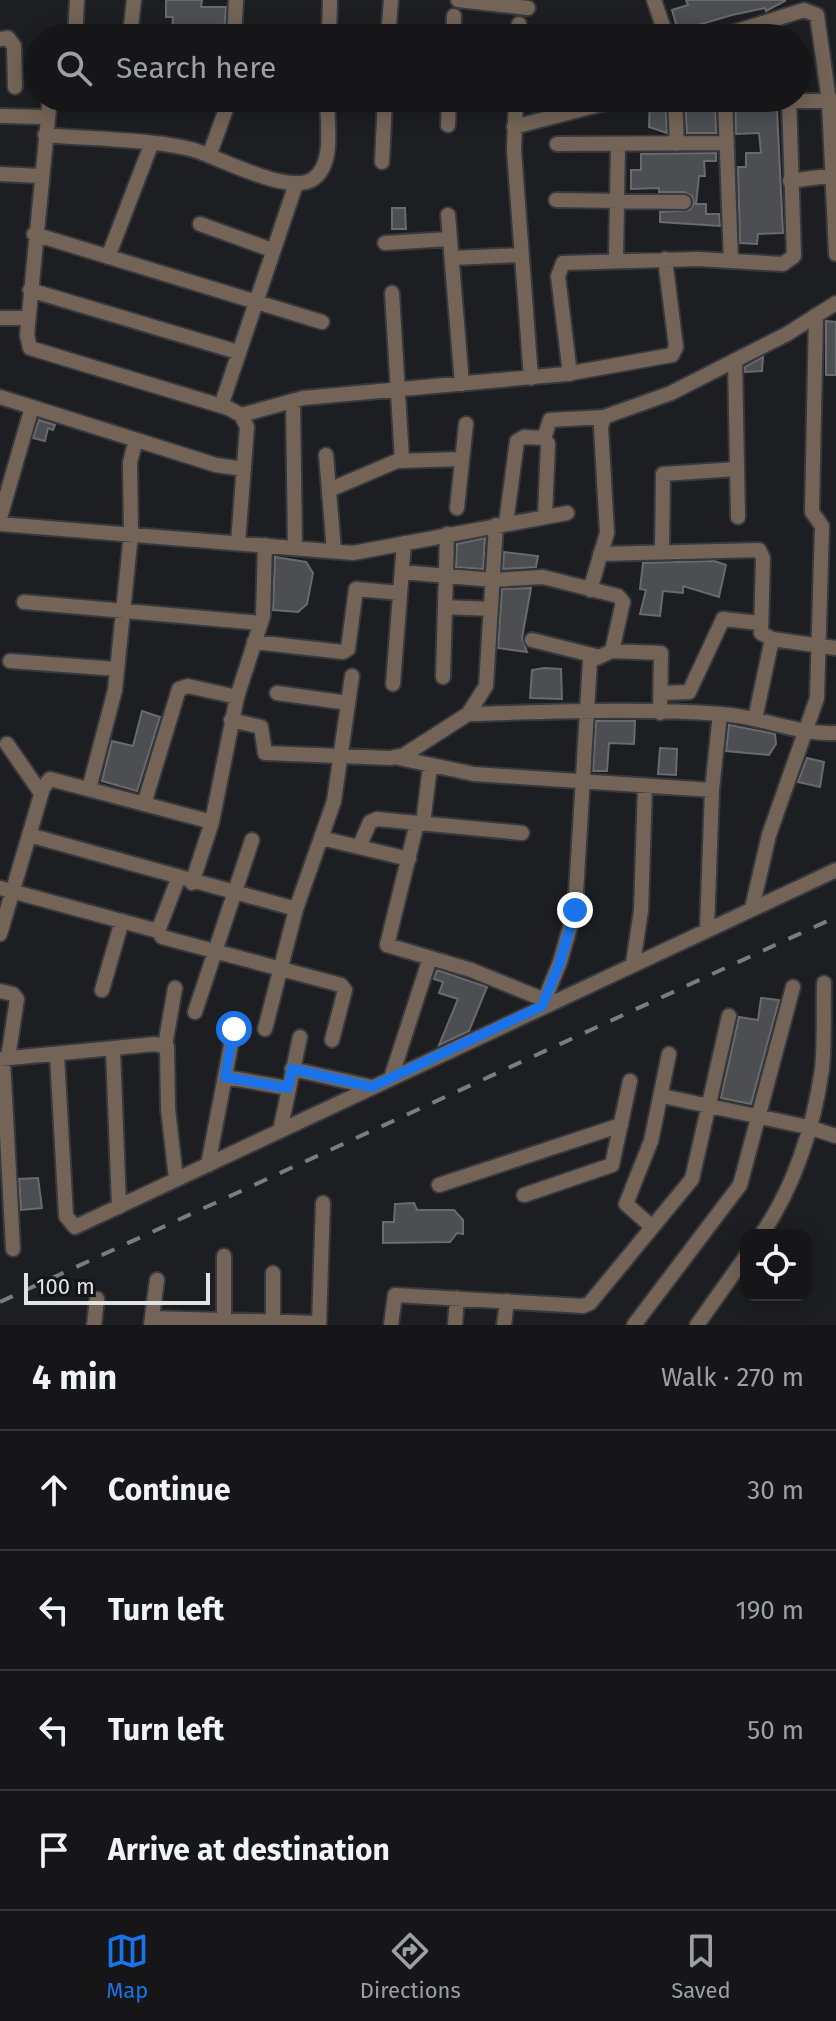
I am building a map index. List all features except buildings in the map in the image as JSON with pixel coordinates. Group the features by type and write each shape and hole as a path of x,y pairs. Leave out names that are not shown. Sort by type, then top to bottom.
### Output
{"street":[{"path":"76,24 77,0"},
{"path":"131,24 134,0"},
{"path":"235,24 236,0"},
{"path":"329,24 330,0"},
{"path":"389,24 391,0"},
{"path":"458,0 528,8"},
{"path":"654,0 662,24"},
{"path":"760,24 804,10 817,15 833,101 836,254"},
{"path":"454,16 454,24"},
{"path":"0,39 8,38 14,46 15,87"},
{"path":"812,101 833,101"},
{"path":"48,112 34,234 27,342 34,352 221,406 241,415 247,427 238,543"},
{"path":"209,156 225,112"},
{"path":"45,135 195,151 296,184 310,182 323,169 327,159 327,112"},
{"path":"382,162 384,112"},
{"path":"448,112 448,125"},
{"path":"515,112 531,378"},
{"path":"514,127 571,112"},
{"path":"676,112 677,144"},
{"path":"726,112 731,261"},
{"path":"570,374 559,269 571,260 665,259 783,264 794,256 789,112"},
{"path":"0,116 47,117"},
{"path":"557,144 727,143"},
{"path":"616,260 618,144"},
{"path":"108,257 151,145"},
{"path":"0,174 41,176"},
{"path":"790,181 833,175"},
{"path":"221,406 296,184"},
{"path":"556,200 684,202"},
{"path":"448,215 462,384"},
{"path":"200,224 272,250"},
{"path":"34,234 322,322"},
{"path":"385,243 450,239"},
{"path":"452,258 522,255"},
{"path":"241,415 293,401 570,374 672,355 676,347 665,259"},
{"path":"30,290 238,352"},
{"path":"392,293 402,460"},
{"path":"545,517 549,448 544,438 550,420 604,417 671,393 836,303"},
{"path":"752,908 769,835 817,698 822,526 812,512 816,315"},
{"path":"0,318 28,318"},
{"path":"735,360 738,517"},
{"path":"0,397 216,465 244,469"},
{"path":"293,401 295,548"},
{"path":"32,407 0,521 353,553 567,513"},
{"path":"590,590 608,514 601,427 604,417"},
{"path":"457,508 466,424"},
{"path":"231,720 261,727 265,753 340,759 404,755 468,714 486,686 493,580 517,441 524,437 544,438"},
{"path":"89,789 117,669 131,534 130,462 136,440"},
{"path":"326,455 334,551"},
{"path":"329,490 402,460 462,459"},
{"path":"662,552 661,477 666,473 737,469"},
{"path":"443,677 447,534"},
{"path":"393,684 404,543"},
{"path":"158,931 212,822 231,720 260,623 265,545"},
{"path":"600,554 759,550 763,558 761,633 772,639 836,648"},
{"path":"402,572 493,580 543,577 610,593 623,602 612,651"},
{"path":"254,642 346,651 356,589 400,593"},
{"path":"24,602 260,623"},
{"path":"445,607 491,609"},
{"path":"661,693 689,692 723,619 760,623"},
{"path":"755,719 772,639"},
{"path":"532,640 596,656 612,651 663,655 660,713"},
{"path":"544,1003 575,910 588,667 596,656"},
{"path":"10,661 117,669"},
{"path":"265,1029 296,909 334,801 352,676"},
{"path":"144,804 179,689 188,686 237,697"},
{"path":"277,693 348,703"},
{"path":"468,714 586,711 720,714 836,733"},
{"path":"707,929 712,790 720,714"},
{"path":"7,744 41,793"},
{"path":"393,757 474,774 712,790"},
{"path":"430,766 420,824 387,945 430,958 544,1003"},
{"path":"0,934 6,890 29,835 41,793 50,779 212,822"},
{"path":"633,963 641,911 645,786"},
{"path":"359,847 374,820 522,833"},
{"path":"29,835 185,881 296,909"},
{"path":"321,838 409,859"},
{"path":"195,1012 252,840"},
{"path":"57,1055 68,1223 71,1227 79,1226 280,1131 544,1003 836,870"},
{"path":"6,890 158,931 162,937 344,986 332,1040"},
{"path":"102,990 122,921"},
{"path":"391,1078 430,958"},
{"path":"765,1229 782,1203 808,1127 822,1069 824,983"},
{"path":"634,1325 740,1185 793,987"},
{"path":"175,988 165,1046 169,1051 168,1109 176,1179"},
{"path":"0,991 13,994 17,999 4,1059 13,1249"},
{"path":"391,1325 395,1295 588,1305 692,1179 729,1016"},
{"path":"208,1165 234,1029"},
{"path":"280,1131 300,1037"},
{"path":"4,1059 165,1046"},
{"path":"113,1049 119,1207"},
{"path":"651,1226 627,1208 662,1096 669,1054"},
{"path":"292,1069 372,1087"},
{"path":"225,1077 288,1088"},
{"path":"612,1165 630,1081"},
{"path":"662,1096 808,1127 836,1136"},
{"path":"439,1185 621,1125"},
{"path":"612,1165 622,1176 636,1181"},
{"path":"524,1195 612,1165"},
{"path":"157,1280 152,1321 319,1324 323,1203"},
{"path":"224,1256 224,1324"},
{"path":"697,1325 740,1264"},
{"path":"273,1273 273,1324"},
{"path":"455,1325 457,1298"},
{"path":"94,1325 97,1299"},
{"path":"504,1325 507,1301"}],"railway":[{"path":"0,1302 836,917"}],"route":[{"path":"234,1029 225,1077 288,1088 292,1069 372,1087 542,1006 560,962 575,910"}]}
